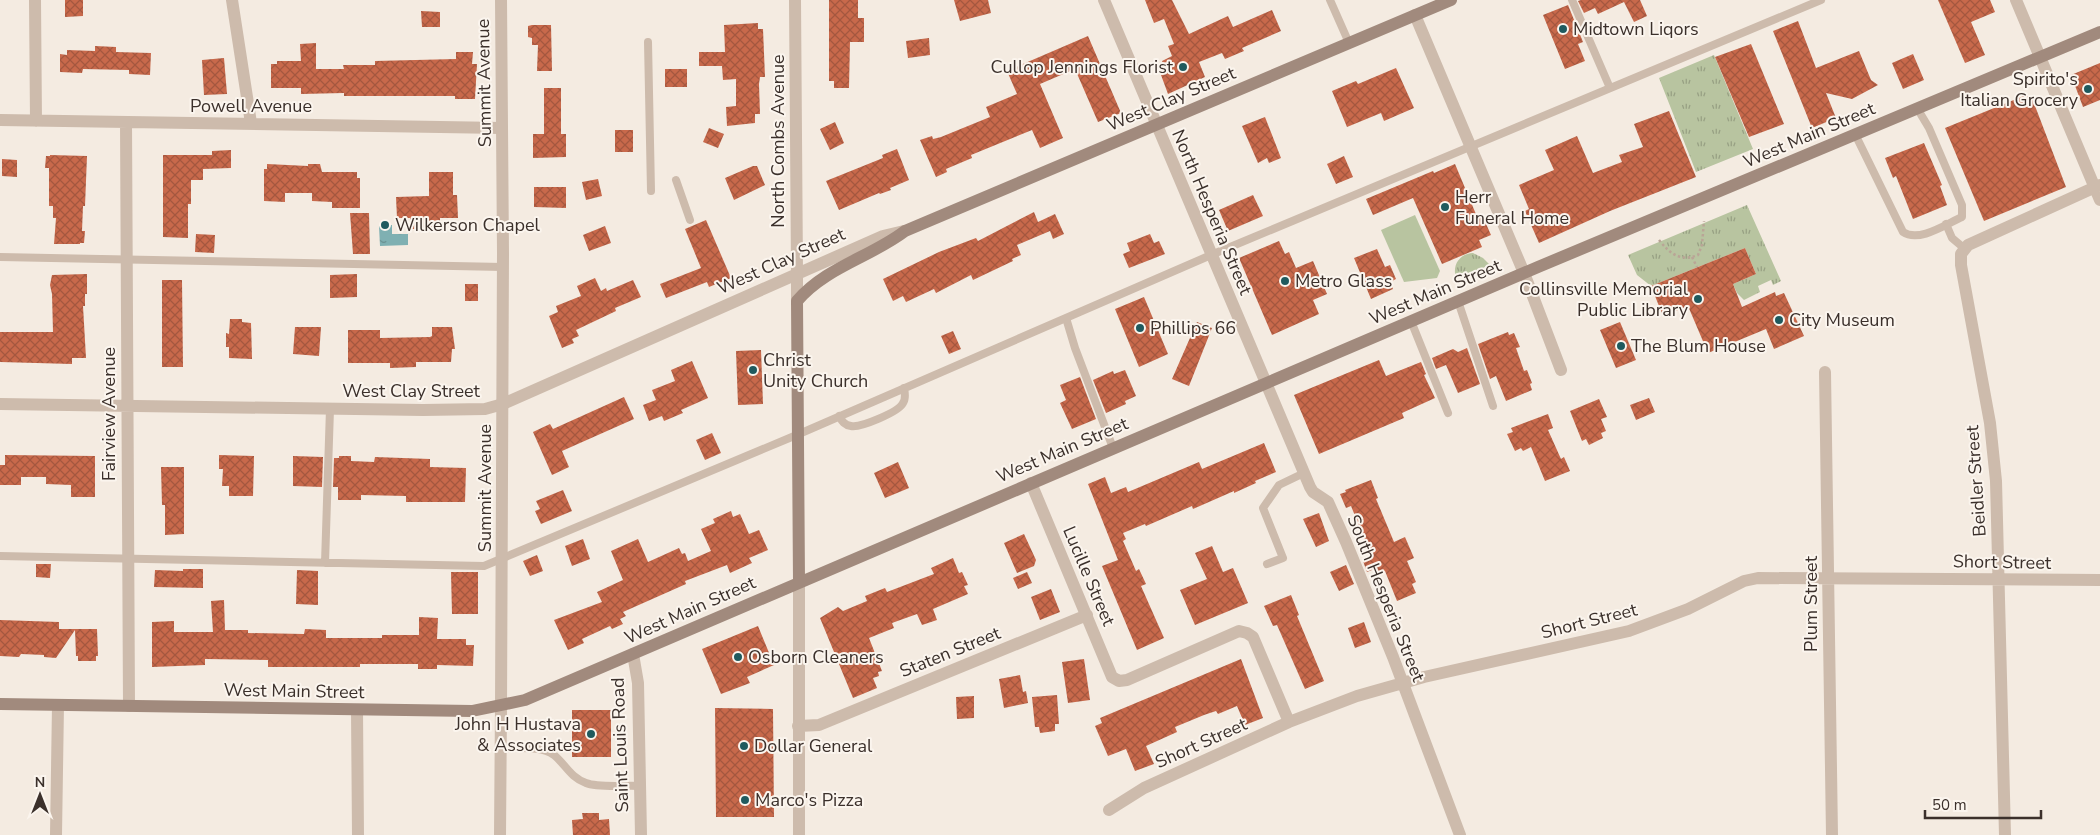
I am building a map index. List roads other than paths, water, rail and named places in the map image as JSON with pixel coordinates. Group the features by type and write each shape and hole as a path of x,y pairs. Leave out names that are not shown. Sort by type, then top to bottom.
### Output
{"main road":[{"name":"West Clay Street","path":"797,301 809,288 831,273 895,239 905,231 1451,0"},
{"name":"West Main Street","path":"0,704 472,711 525,700 1266,382 2100,32"},
{"name":"North Combs Avenue","path":"797,301 799,581"}],"street":[{"path":"35,0 36,121"},
{"path":"232,0 251,123"},
{"name":"Summit Avenue","path":"500,835 503,404 501,0"},
{"name":"North Combs Avenue","path":"795,0 797,301"},
{"name":"North Hesperia Street","path":"1104,0 1266,382"},
{"path":"2016,0 2097,186 2100,200"},
{"path":"1415,15 1524,273 1561,370"},
{"name":"Powell Avenue","path":"0,120 502,128"},
{"name":"Fairview Avenue","path":"126,122 129,706"},
{"path":"1965,249 1968,245 2097,186"},
{"name":"West Clay Street","path":"0,404 330,409 485,409 503,404 883,236 905,231"},
{"name":"Beidler Street","path":"1965,249 1962,254 1961,265 1990,423 1996,481 2005,835"},
{"name":"Plum Street","path":"1825,372 1829,511 1828,578 1832,835"},
{"name":"South Hesperia Street","path":"1266,382 1304,473 1314,492 1328,502 1378,621 1460,835"},
{"name":"Lucille Street","path":"1031,482 1112,677 1118,681 1127,680 1238,631 1247,633 1254,637 1289,722"},
{"name":"Short Street","path":"1109,810 1144,788 1289,722 1357,696 1401,683 1629,631 1679,613 1744,581 1758,578 2100,580"},
{"path":"799,581 799,835"},
{"name":"Staten Street","path":"798,726 819,725 1087,615"},
{"name":"Saint Louis Road","path":"633,654 638,683 641,835"},
{"path":"56,835 58,705"},
{"path":"357,710 358,835"}],"lane":[{"path":"1330,0 1349,43"},
{"path":"1572,0 1610,88"},
{"path":"0,556 484,566 799,434 1211,255 1821,0"},
{"path":"648,42 651,191"},
{"path":"1855,134 1903,232 1909,236 1918,236 1962,217 1962,205 1929,128 1917,108"},
{"path":"676,180 690,220"},
{"path":"1946,224 1952,238 1965,249"},
{"path":"0,257 503,267"},
{"path":"1458,301 1493,406"},
{"path":"1066,318 1074,348 1113,448"},
{"path":"1411,321 1448,414"},
{"path":"839,416 844,423 851,426 860,426 897,410 903,404 904,388"},
{"path":"325,563 330,409"},
{"path":"1267,564 1283,558 1263,508 1279,485 1304,473"},
{"path":"501,748 543,750 553,754 568,772 588,784 640,786"}],"water":[{"path":"392,225 392,234 408,234 408,245 380,246 379,226"}],"place":[{"name":"Midtown Liqors","path":"1563,29"},
{"name":"Cullop Jennings Florist","path":"1183,67"},
{"name":"Spirito's Italian Grocery","path":"2088,89"},
{"name":"Herr Funeral Home","path":"1445,207"},
{"name":"Wilkerson Chapel","path":"385,225"},
{"name":"Metro Glass","path":"1285,281"},
{"name":"Collinsville Memorial Public Library","path":"1698,299"},
{"name":"City Museum","path":"1779,320"},
{"name":"Phillips 66","path":"1140,328"},
{"name":"The Blum House","path":"1621,346"},
{"name":"Christ Unity Church","path":"753,370"},
{"name":"Osborn Cleaners","path":"738,657"},
{"name":"John H Hustava & Associates","path":"591,734"},
{"name":"Dollar General","path":"744,746"},
{"name":"Marco's Pizza","path":"745,800"}]}
